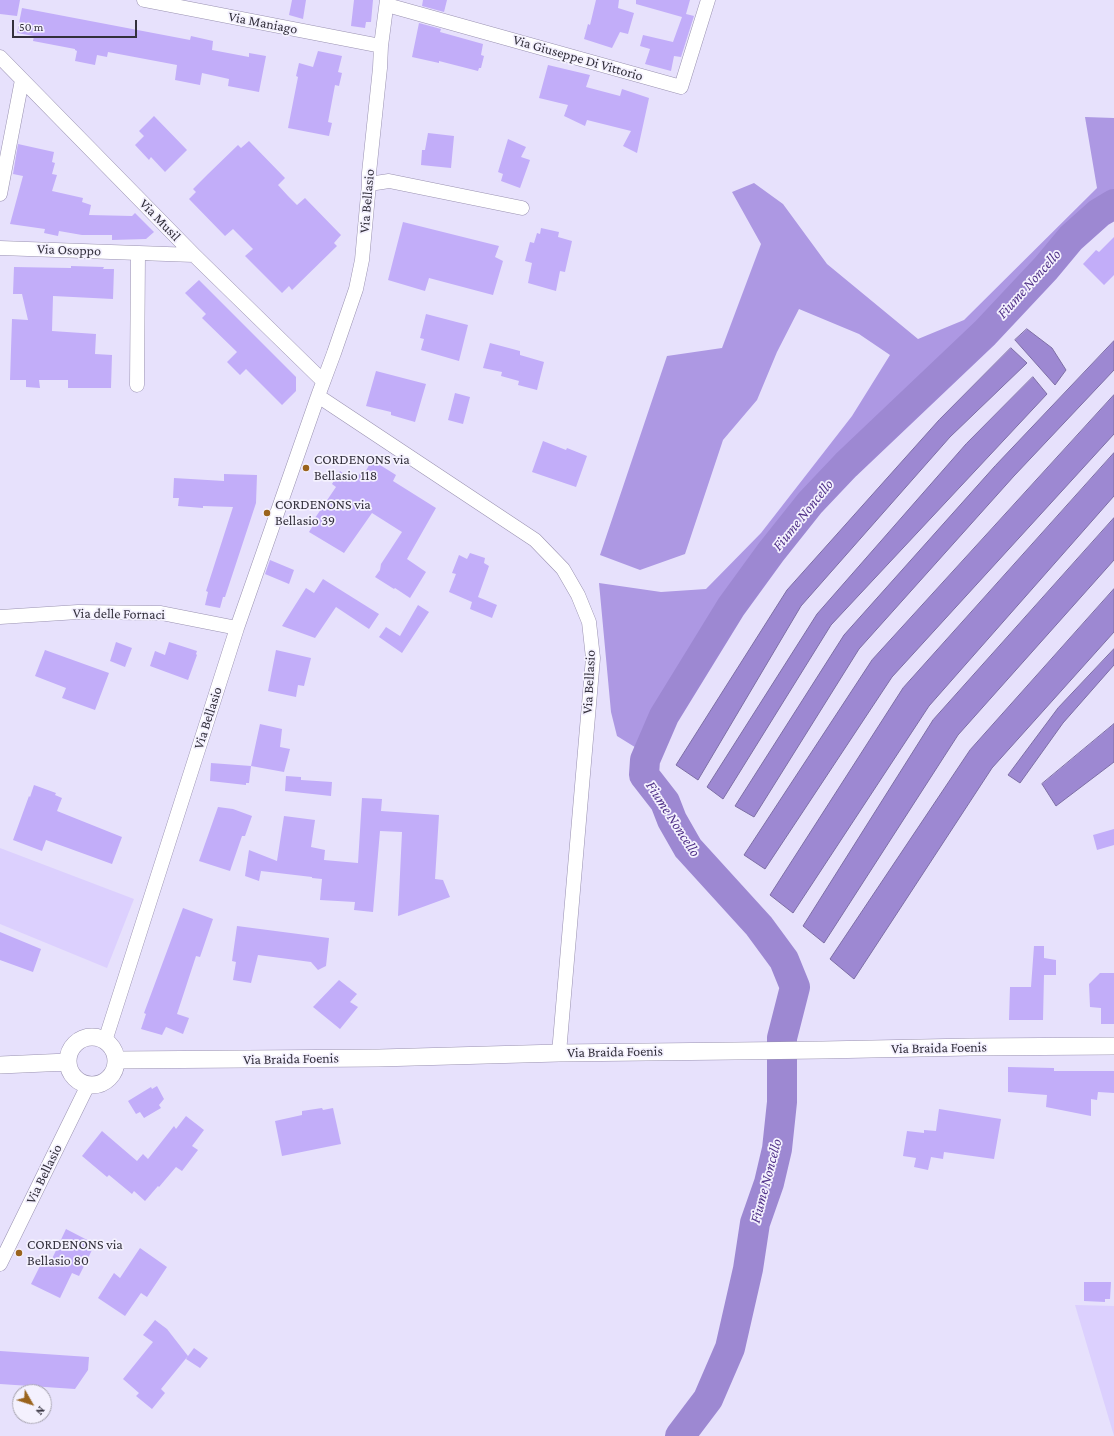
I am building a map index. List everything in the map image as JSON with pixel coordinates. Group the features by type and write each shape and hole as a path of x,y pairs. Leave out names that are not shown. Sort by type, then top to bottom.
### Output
{"street":[{"name":"Via Maniago","path":"144,0 381,46"},
{"name":"Via Giuseppe Di Vittorio","path":"387,2 681,87 708,0"},
{"name":"Via Bellasio","path":"105,1042 237,628 356,289 362,260 381,46 387,2"},
{"name":"Via Musil","path":"0,57 194,255 323,381"},
{"path":"0,194 22,80"},
{"path":"369,184 389,181 522,208"},
{"name":"Via Osoppo","path":"0,248 194,255"},
{"path":"137,385 138,253"},
{"name":"Via Bellasio","path":"318,396 535,540 563,569 578,595 589,622 593,658 559,1053"},
{"name":"Via delle Fornaci","path":"0,617 78,612 161,613 237,628"},
{"path":"92,1038 105,1042 111,1047 116,1060 115,1068 110,1076 102,1083 88,1085 75,1078 70,1071 68,1062 74,1046 81,1040 92,1038"},
{"name":"Via Braida Foenis","path":"116,1060 379,1058 559,1053 1114,1046"},
{"path":"0,1065 68,1062"},
{"name":"Via Bellasio","path":"0,1264 88,1085"}],"shaded area":[{"path":"1085,117 1114,118 1114,204 1099,213 1071,238 1046,268 985,333 846,465 810,503 771,552 731,607 664,716 652,741 638,749 617,736 611,712 599,583 661,592 706,589 761,533 852,416 890,355 859,334 799,309 777,352 757,400 723,440 685,554 640,570 600,555 667,356 722,348 761,244 732,192 754,183 783,204 827,264 918,339 964,320 1097,188"},
{"path":"1027,329 1052,348 1066,370 1055,385 1015,340"},
{"path":"1114,341 1114,370 1014,476 859,649 754,817 735,806 844,635 995,466"},
{"path":"1011,348 1027,363 950,437 801,606 698,780 676,765 787,590 939,420"},
{"path":"1033,377 1047,394 831,625 723,799 707,787 817,614 966,444"},
{"path":"1114,395 1114,434 892,677 765,869 744,855 872,660"},
{"path":"1114,453 1114,496 929,706 793,913 770,895 903,688"},
{"path":"1114,518 1114,560 958,735 824,943 803,926 933,720"},
{"path":"1114,589 1114,632 992,768 854,979 830,959 970,750"},
{"path":"1114,649 1114,665 1063,723 1020,783 1008,775 1058,708"},
{"path":"1114,724 1114,762 1056,806 1042,784"},
{"path":"0,848 134,899 107,968 0,924"},
{"path":"1075,1305 1114,1306 1114,1436"}],"building":[{"path":"0,0 20,0 17,16 0,14"},
{"path":"292,0 306,0 303,19 289,15"},
{"path":"354,0 373,0 371,22 366,22 365,28 351,26"},
{"path":"423,0 447,0 444,12 422,6"},
{"path":"596,0 619,0 618,8 634,13 628,34 620,32 612,48 584,39 588,24 590,25"},
{"path":"636,0 690,0 686,14 694,16 681,57 674,56 671,71 645,64 650,49 640,46 643,35 673,42 682,17 636,4"},
{"path":"22,8 190,40 191,36 213,41 212,50 249,57 249,53 266,56 259,92 228,86 229,79 202,73 200,85 175,80 177,65 108,52 107,57 97,55 95,65 75,61 77,51 75,49 33,41 34,36 17,33"},
{"path":"419,23 441,29 440,32 483,44 481,55 484,56 481,68 479,68 478,71 439,61 439,63 412,57"},
{"path":"318,51 342,56 338,72 342,73 339,86 335,85 328,122 332,123 329,136 288,128 298,77 296,76 299,63 313,67"},
{"path":"548,65 590,75 586,87 620,96 622,89 649,98 637,153 623,146 631,131 587,120 585,126 564,116 568,105 539,98"},
{"path":"154,116 187,150 165,172 151,157 149,160 135,145 144,136 139,131"},
{"path":"428,133 454,136 451,168 421,165 422,150 425,150"},
{"path":"508,139 526,147 521,157 530,160 520,188 501,181 503,174 498,172"},
{"path":"249,141 285,178 278,185 288,196 297,205 305,198 341,235 334,243 337,246 292,290 289,286 282,293 245,256 253,249 233,229 225,236 189,199 196,192 193,189 238,145 241,148"},
{"path":"18,144 54,152 52,162 55,163 52,174 57,175 52,191 83,198 82,202 91,205 89,215 132,216 135,213 154,232 146,239 112,240 112,235 82,235 59,231 58,236 44,233 45,229 10,224 23,176 13,174"},
{"path":"403,222 499,246 495,257 503,261 493,295 429,278 425,291 388,280"},
{"path":"541,228 559,232 558,237 572,241 565,272 560,271 556,291 528,283 532,263 525,261 530,242 534,243 537,233 540,234"},
{"path":"1114,237 1114,275 1104,285 1083,264 1096,250 1099,252"},
{"path":"71,266 104,267 103,269 114,269 113,299 53,296 52,331 96,334 95,354 112,355 111,388 68,388 68,380 39,380 40,388 26,387 26,380 10,380 12,319 28,320 22,294 13,294 14,267 71,268"},
{"path":"199,280 296,377 296,391 282,405 246,369 240,375 227,362 237,352 202,318 206,314 185,293"},
{"path":"426,314 468,325 459,361 421,350 424,339 420,338"},
{"path":"490,343 520,351 520,355 544,362 537,390 518,385 519,381 501,376 502,372 483,368"},
{"path":"376,371 426,384 415,422 391,415 391,412 366,406"},
{"path":"455,393 470,397 463,424 448,420"},
{"path":"543,441 587,456 576,487 532,472"},
{"path":"372,460 396,475 393,481 436,508 407,559 426,572 410,598 375,577 380,570 381,564 402,532 372,513 344,553 309,532 314,524 315,518 336,487 332,484 340,471 355,482 360,472 364,474"},
{"path":"224,474 257,475 256,503 220,608 205,605 208,592 206,591 233,507 203,506 203,508 178,506 179,498 173,498 174,478 224,481"},
{"path":"470,553 485,558 484,563 489,566 478,597 497,605 492,618 470,609 472,602 449,592 456,574 452,573 459,555 467,559"},
{"path":"270,560 294,570 289,584 265,574"},
{"path":"323,579 379,614 369,629 336,607 315,638 282,626 306,588 314,593"},
{"path":"418,605 429,612 402,653 379,637 386,627 400,636"},
{"path":"116,642 132,648 125,667 110,661"},
{"path":"169,642 197,651 188,680 150,666 155,651 165,655"},
{"path":"45,650 109,673 95,710 62,698 66,688 35,676"},
{"path":"276,650 311,658 304,686 298,685 296,697 268,691"},
{"path":"260,724 282,729 280,747 290,749 284,772 251,766"},
{"path":"211,763 251,766 249,783 246,783 246,785 210,781"},
{"path":"286,776 301,777 301,780 332,782 331,796 285,791"},
{"path":"34,785 56,793 55,795 62,798 57,811 122,837 112,864 46,840 42,851 13,840"},
{"path":"362,798 382,799 381,811 439,815 435,879 443,880 450,897 398,916 402,832 380,831 373,912 354,910 355,902 320,900 322,879 261,871 259,881 245,876 249,850 277,861 284,816 315,820 311,847 325,850 324,860 358,863"},
{"path":"218,807 233,809 252,816 245,836 242,836 230,871 199,861"},
{"path":"1114,829 1114,845 1097,850 1093,835"},
{"path":"183,908 213,919 200,957 196,956 177,1014 189,1018 183,1034 166,1027 162,1035 141,1029 146,1014 144,1013"},
{"path":"237,926 329,938 326,966 318,970 311,962 258,955 251,983 233,980 236,962 232,961"},
{"path":"0,932 41,949 33,972 0,960"},
{"path":"1034,946 1044,946 1044,958 1056,960 1056,975 1044,975 1043,1020 1009,1020 1010,987 1031,987"},
{"path":"1100,973 1114,973 1114,1024 1101,1024 1101,1008 1090,1007 1089,984"},
{"path":"339,980 357,994 350,1002 358,1007 340,1029 313,1007"},
{"path":"1008,1067 1054,1068 1054,1071 1114,1071 1114,1093 1098,1092 1097,1100 1091,1099 1091,1116 1046,1107 1047,1095 1008,1092"},
{"path":"157,1086 164,1099 159,1105 161,1108 144,1118 140,1112 136,1114 128,1101 151,1087 152,1089"},
{"path":"322,1108 323,1110 333,1108 341,1144 282,1156 275,1121 302,1115 302,1111"},
{"path":"939,1109 1001,1119 994,1159 944,1152 943,1159 931,1157 928,1170 914,1167 916,1158 903,1156 907,1131 924,1133 924,1130 936,1131"},
{"path":"186,1116 204,1130 192,1146 198,1150 182,1171 176,1167 145,1201 134,1191 132,1194 109,1175 107,1177 82,1156 102,1131 137,1161 143,1154 148,1159 174,1126 176,1129"},
{"path":"66,1229 95,1244 79,1276 72,1273 60,1298 31,1284 44,1258 51,1261"},
{"path":"140,1248 167,1267 147,1297 141,1293 125,1316 98,1298 114,1273 120,1278"},
{"path":"1084,1282 1111,1282 1110,1299 1105,1299 1105,1302 1084,1301"},
{"path":"155,1320 167,1329 188,1356 161,1389 165,1393 152,1409 136,1396 139,1393 123,1379 153,1342 143,1335"},
{"path":"194,1348 208,1358 200,1368 186,1359"},
{"path":"0,1351 89,1357 88,1370 75,1389 52,1387 52,1384 0,1384"}],"waterway":[{"name":"Fiume Noncello","path":"680,1436 708,1399 730,1348 748,1269 755,1223 769,1183 777,1149 782,1102 782,1038 795,987 784,960 759,926 688,848 672,820 665,802 644,775 645,760 664,716 731,607 771,552 810,503 846,465 985,333 1046,268 1071,238 1099,213 1114,204"}],"place":[{"name":"CORDENONS via Bellasio 118","path":"306,468"},
{"name":"CORDENONS via Bellasio 39","path":"267,513"},
{"name":"CORDENONS via Bellasio 80","path":"19,1253"}]}
